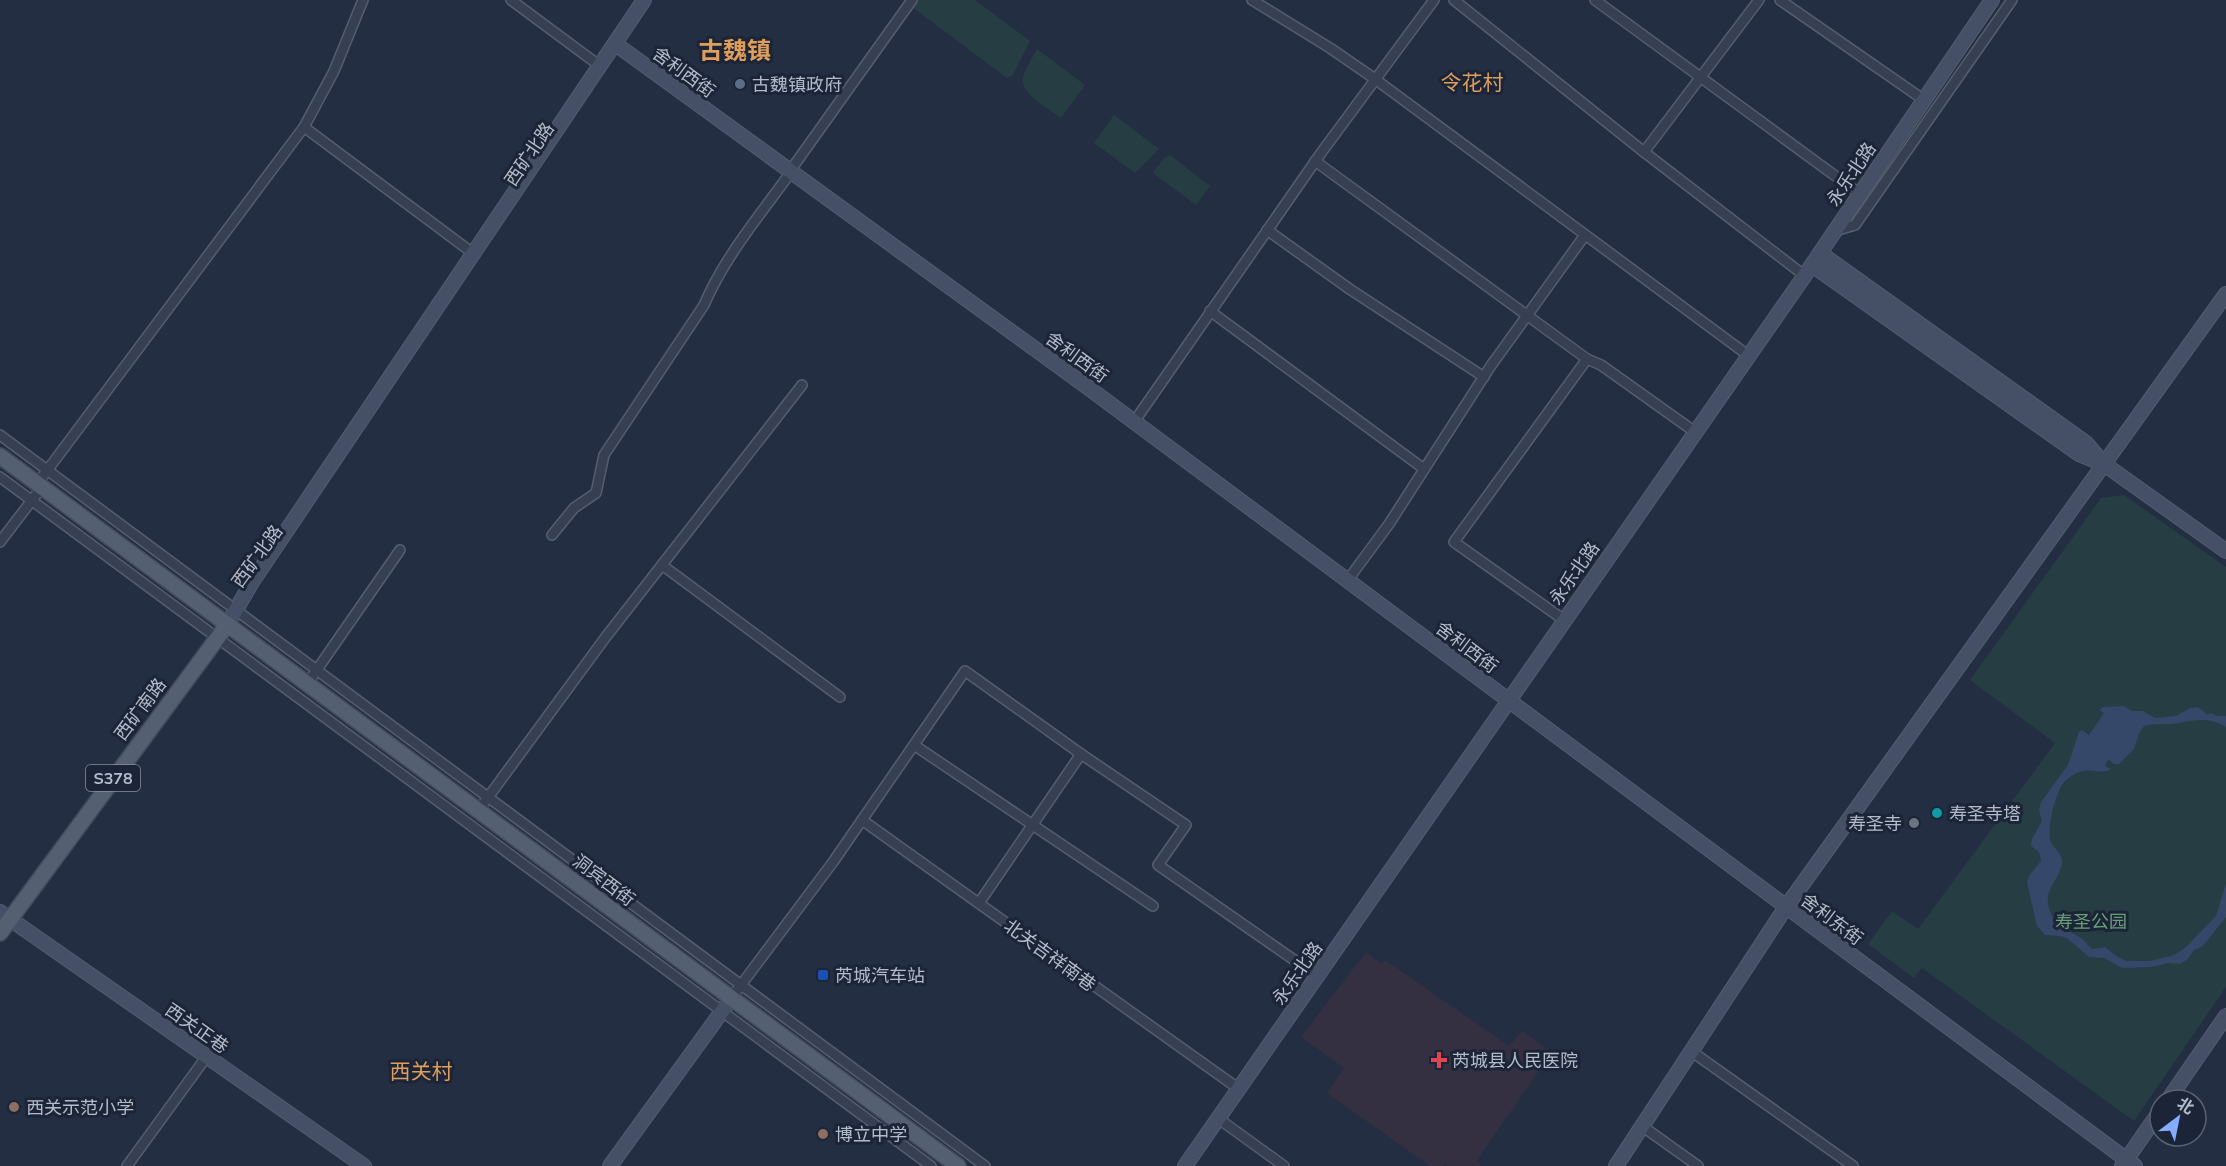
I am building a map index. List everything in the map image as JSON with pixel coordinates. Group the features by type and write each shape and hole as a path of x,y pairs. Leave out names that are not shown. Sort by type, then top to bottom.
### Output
{"main road":[{"name":"洞宾西街","path":"0,456 223,631 307,684 478,811 728,1004 958,1166"},
{"name":"西矿南路","path":"0,933 5,916 223,631"}],"street":[{"path":"0,542 32,501 47,470 304,127 334,71 363,0"},
{"path":"511,0 600,66"},
{"name":"西矿北路","path":"237,611 252,582 644,0"},
{"name":"西矿北路","path":"237,611 266,577 653,0"},
{"path":"552,535 574,508 596,493 604,454 704,305 716,279 912,0"},
{"path":"1252,0 1330,48 1375,80 1749,356"},
{"path":"1134,422 1315,161 1433,0"},
{"path":"1454,0 1644,152 2086,443 2104,464 2226,551"},
{"path":"1595,0 1860,194"},
{"path":"1644,152 1759,0"},
{"path":"1780,0 1924,100"},
{"name":"永乐北路","path":"1185,1166 1749,356 1992,0"},
{"path":"1835,231 1855,225 2012,0"},
{"name":"舍利西街","path":"621,48 1134,422 1508,700"},
{"path":"304,127 474,254"},
{"path":"1315,161 1587,359 1601,365 1695,432"},
{"path":"1267,230 1351,290 1484,376"},
{"path":"1347,580 1389,524 1484,376 1585,235"},
{"path":"1616,1166 1786,907 2226,294"},
{"path":"1210,311 1424,469"},
{"path":"1564,620 1454,542 1587,359"},
{"path":"478,811 605,638 802,385"},
{"path":"0,435 985,1166"},
{"path":"0,477 223,631 728,1004 931,1166"},
{"path":"307,684 400,550"},
{"path":"662,565 840,698"},
{"path":"223,631 237,611"},
{"path":"610,1166 862,820 965,670 1186,825 1158,865 1317,976"},
{"name":"舍利东街","path":"1508,700 2128,1164"},
{"path":"914,745 1153,906"},
{"path":"979,903 1082,754"},
{"name":"北关吉祥南巷","path":"862,820 1239,1089"},
{"name":"西关正巷","path":"5,916 364,1166"},
{"path":"2176,1088 2226,1016"},
{"path":"1691,1051 1852,1166"},
{"path":"127,1166 207,1056"},
{"path":"1219,1119 1284,1166"},
{"path":"1642,1126 1698,1166"},
{"path":"2128,1164 2148,1131"}],"shaded area":[{"name":"芮城县人民医院","path":"1366,952 1382,964 1385,960 1509,1046 1522,1031 1552,1052 1477,1160 1480,1166 1447,1166 1444,1164 1443,1166 1430,1166 1327,1093 1344,1068 1301,1037"}],"green space":[{"path":"918,0 975,0 1030,41 1013,75 1007,78 912,7"},
{"path":"1037,49 1085,85 1061,118 1037,101 1023,84 1025,71"},
{"path":"1114,115 1159,149 1135,173 1094,143"},
{"path":"1170,155 1210,186 1196,205 1153,173 1164,158"},
{"name":"寿圣公园","path":"2124,495 2226,567 2226,987 2157,1088 2148,1088 2148,1101 2134,1121 1922,968 1914,978 1868,944 1892,911 1918,929 2055,743 1970,680 2101,498"}],"water":[{"path":"2124,706 2132,711 2143,711 2155,718 2176,716 2190,708 2198,707 2208,715 2210,713 2226,716 2226,727 2202,720 2144,726 2134,749 2119,764 2114,764 2108,759 2105,766 2111,769 2080,772 2065,781 2055,801 2051,820 2051,842 2061,856 2062,862 2049,894 2049,908 2058,925 2078,936 2092,949 2105,947 2127,961 2150,961 2174,955 2185,948 2216,916 2226,883 2226,917 2203,946 2194,950 2188,959 2180,964 2122,968 2104,958 2089,957 2067,938 2045,935 2037,926 2027,883 2028,877 2041,861 2039,852 2031,846 2032,839 2042,821 2039,810 2041,802 2068,765 2079,732 2082,730 2089,735 2104,713 2099,710 2103,707"}],"place":[{"name":"古魏镇政府","path":"740,84"},
{"name":"寿圣寺塔","path":"1937,813"},
{"name":"寿圣寺","path":"1914,823"},
{"name":"芮城汽车站","path":"823,975"},
{"name":"芮城县人民医院","path":"1439,1060"},
{"name":"西关示范小学","path":"14,1107"},
{"name":"博立中学","path":"823,1134"}],"district":[{"name":"古魏镇","path":"735,50"},
{"name":"令花村","path":"1472,82"},
{"name":"西关村","path":"421,1071"}]}
